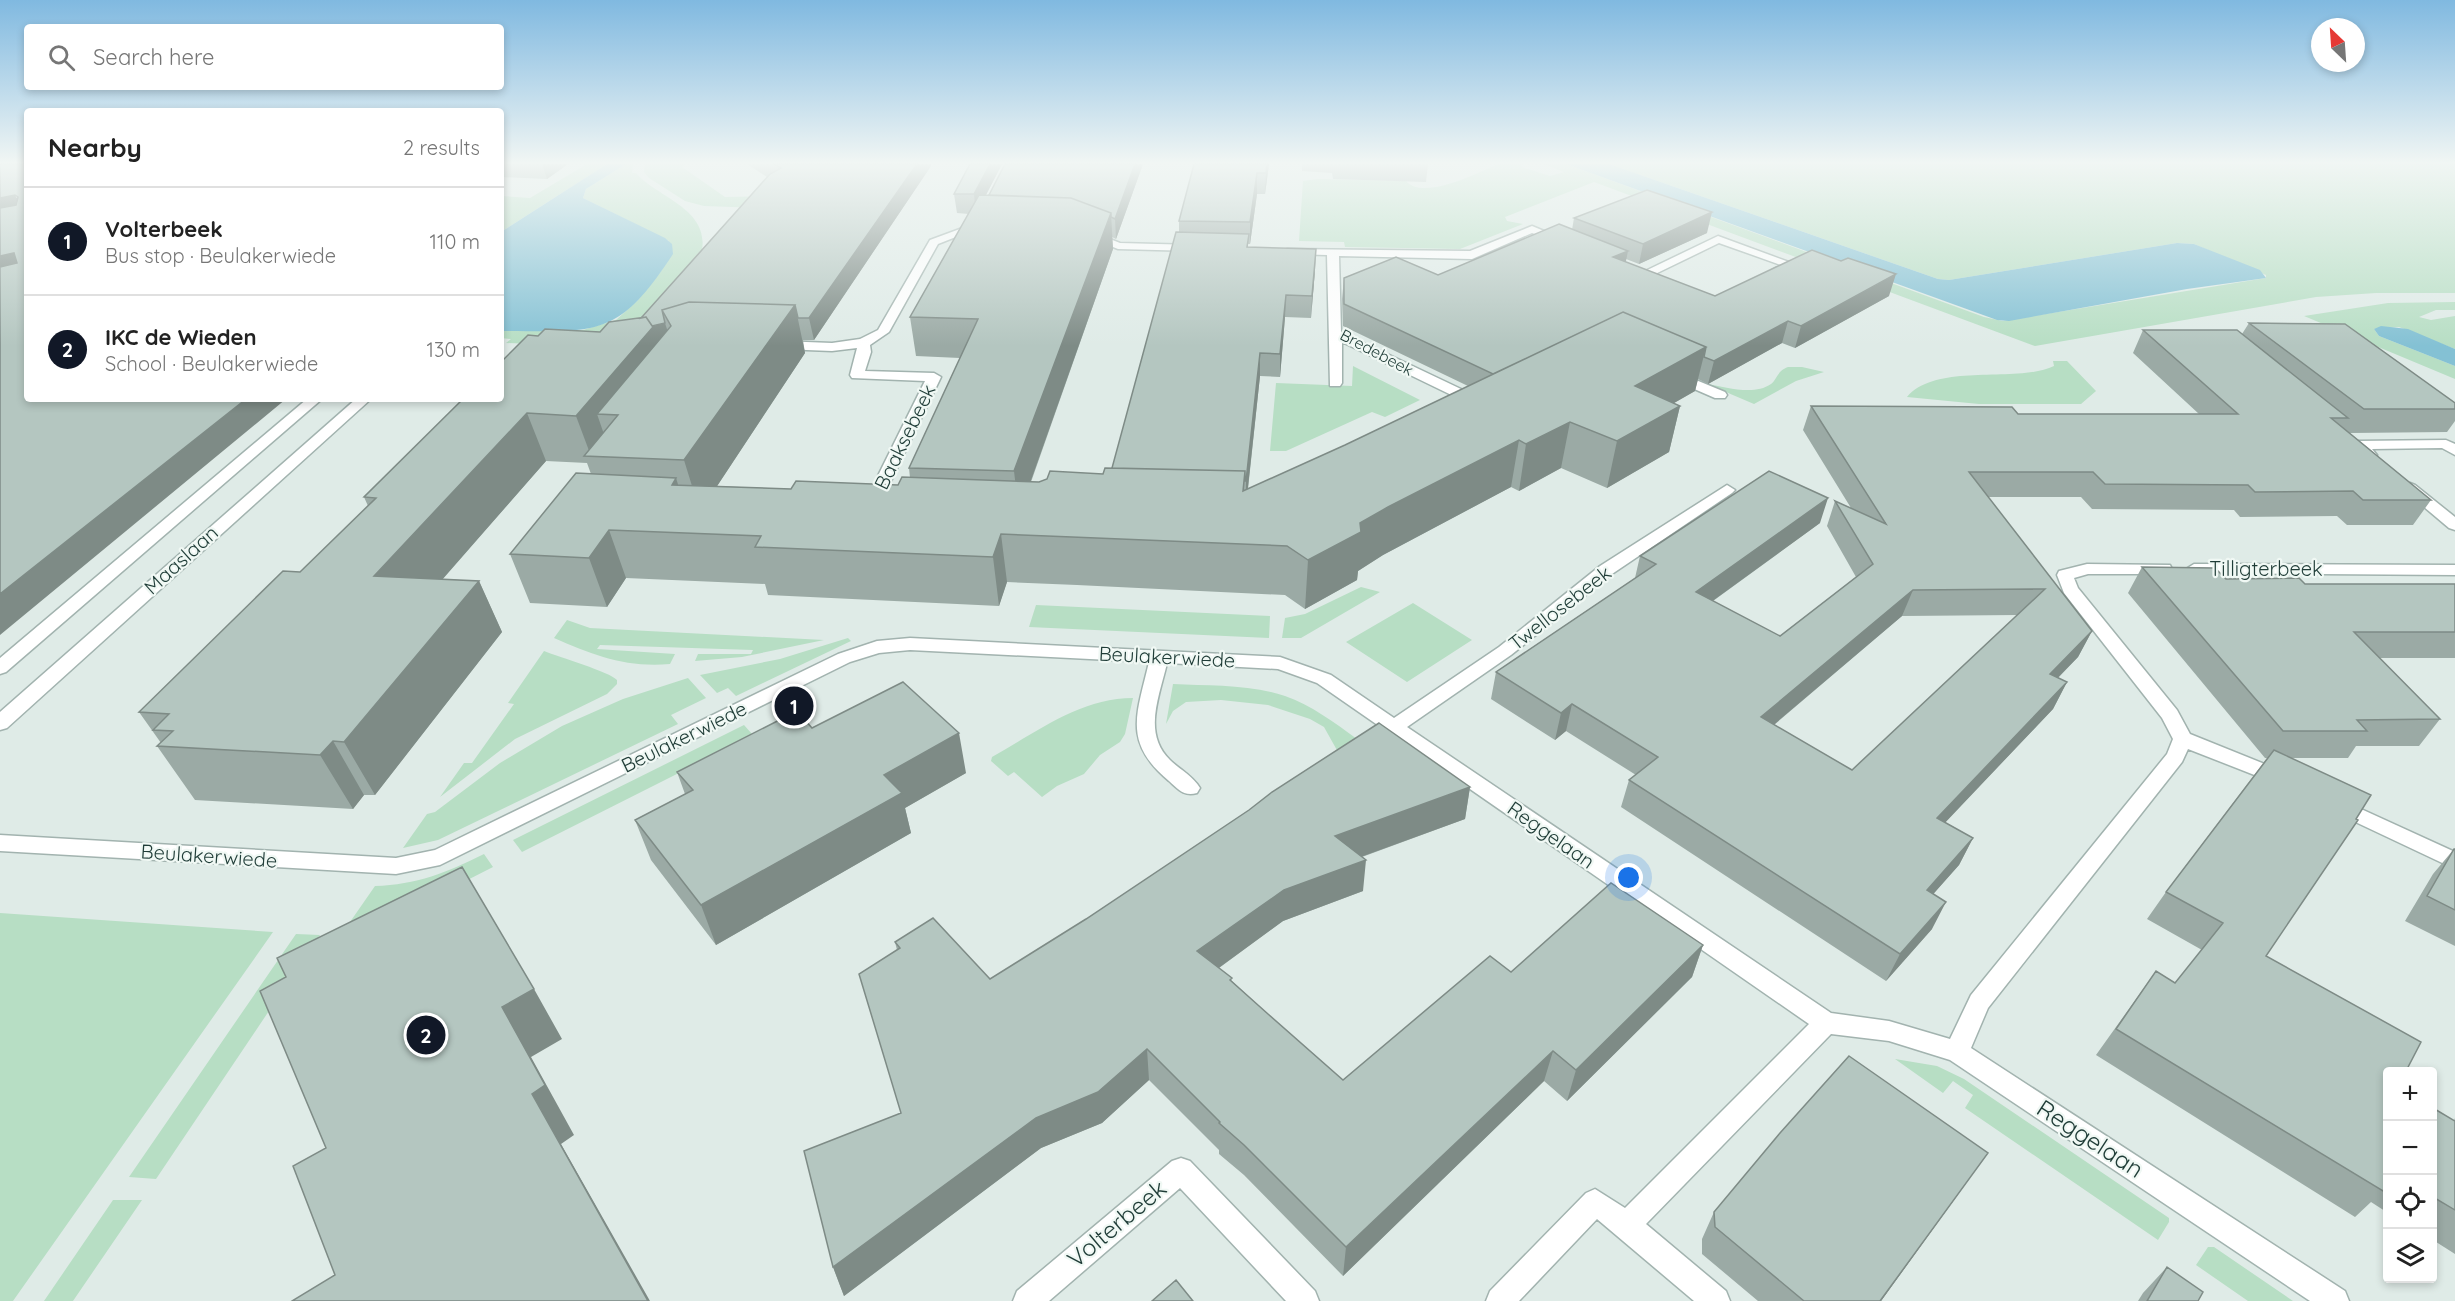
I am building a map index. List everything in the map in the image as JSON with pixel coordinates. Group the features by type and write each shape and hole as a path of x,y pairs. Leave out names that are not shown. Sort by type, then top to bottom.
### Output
{"street":[{"path":"771,345 832,347 863,343 883,332 934,242 984,225"},
{"path":"1076,228 1118,246 1214,249"},
{"path":"1273,250 1472,255 1532,230 1573,246"},
{"path":"1666,282 1640,272 1718,239 1791,265 1760,281"},
{"name":"Bredebeek","path":"1333,252 1335,334 1490,408 1471,417"},
{"path":"1335,334 1335,383"},
{"name":"Baaksebeek","path":"863,343 864,352 857,375 934,377 867,516"},
{"path":"1656,366 1720,395"},
{"name":"Maaslaan","path":"0,668 311,402"},
{"name":"Maaslaan","path":"0,723 361,402"},
{"path":"2341,436 2384,466"},
{"path":"2357,445 2446,444 2455,451"},
{"path":"2402,481 2455,525"},
{"name":"Twellosebeek","path":"1395,726 1505,651 1606,570 1727,490"},
{"name":"Tilligterbeek","path":"2183,739 2170,715 2070,589 2065,575 2087,569 2455,570"},
{"name":"Beulakerwiede","path":"0,843 396,866 440,856 844,658 877,647 910,644 1280,663 1324,679 1395,726"},
{"path":"1159,656 1144,728 1146,740 1152,753 1190,788"},
{"name":"Reggelaan","path":"1395,726 1826,1023 1889,1031 1957,1052 2335,1301"},
{"path":"1957,1052 1979,1002 2175,757 2183,739 2258,767 2299,787"},
{"path":"2320,796 2455,861"},
{"path":"1628,1225 1826,1023"},
{"name":"Volterbeek","path":"1026,1301 1181,1170 1305,1301"},
{"path":"1500,1301 1596,1202 1628,1225 1716,1301"}],"green space":[{"path":"636,225 697,225 702,236 702,250 614,347 506,343 511,339 504,338 504,331 583,330 616,320 638,300 662,270 669,241"},
{"path":"1300,225 1521,225 1460,249 1345,247 1344,242 1299,241"},
{"path":"1709,225 1732,225 1984,317 2003,321 2266,278 2266,275 2194,244 2177,243 1949,280 1938,279 1783,225 2455,225 2455,293 2376,293 2316,297 2035,346"},
{"path":"2455,302 2455,310 2436,310 2419,317 2431,320 2455,316 2455,349 2399,327 2374,329 2379,336 2455,366 2455,379 2304,316 2388,303"},
{"path":"2053,361 2067,361 2096,391 2081,404 1979,404 1907,397 1920,386 1937,380 2020,374 2054,366"},
{"path":"1353,366 1420,400 1385,417 1372,412 1286,451 1270,451 1276,383 1352,386"},
{"path":"1788,367 1802,367 1824,372 1796,381 1754,404 1707,384 1740,390 1764,388"},
{"path":"1361,587 1380,592 1301,638 1282,638 1285,618 1305,614"},
{"path":"1413,603 1472,640 1407,682 1346,642"},
{"path":"1036,605 1270,616 1269,638 1029,627"},
{"path":"567,620 590,628 824,640 742,657 695,661 698,654 751,654 753,650 600,645 597,649 675,654 670,664 639,664 596,655 554,638"},
{"path":"848,638 851,641 736,696 728,688 717,693 700,675 780,659"},
{"path":"544,651 605,673 617,680 617,684 607,694 515,739 440,797 464,763 472,763 514,704 508,703"},
{"path":"688,678 706,698 671,715 678,724 438,840 403,848 427,814 435,812 500,763 562,726 623,699"},
{"path":"1173,684 1244,687 1272,692 1313,709 1357,739 1338,752 1324,727 1310,719 1268,705 1221,700 1186,702 1173,711 1166,724"},
{"path":"1133,698 1125,734 1120,742 1100,755 1084,774 1057,786 1042,797 1014,772 1008,776 991,761 992,757 1042,727 1077,710 1095,704"},
{"path":"791,708 795,712 802,711 522,852 513,840 744,725 752,734 781,719 778,716"},
{"path":"484,854 493,867 381,924 350,922 375,886 418,880"},
{"path":"0,913 273,932 13,1301 0,1301"},
{"path":"296,934 320,935 156,1179 129,1177"},
{"path":"1895,1059 1937,1066 1964,1079 2169,1218 2158,1240 1965,1108 1973,1095 1953,1081 1943,1093"},
{"path":"113,1200 142,1200 73,1301 44,1301"},
{"path":"2208,1247 2214,1247 2293,1301 2248,1301 2196,1265"}],"water":[{"path":"512,225 638,225 665,238 672,244 673,254 636,302 619,316 602,325 560,331 504,331 504,230"},
{"path":"1734,225 1783,225 1938,279 1949,280 2177,243 2194,244 2260,270 2266,278 2187,289 2009,321 1997,320"},
{"path":"2381,326 2408,329 2455,349 2455,366 2379,336 2374,329"}],"building":[{"path":"0,225 24,225 24,402 242,402 0,594 0,267 17,263 14,253 0,256"},
{"path":"725,225 874,225 809,318 798,318 795,305 689,302 662,310 665,323 652,326 646,317 641,318"},
{"path":"962,225 1107,225 1014,471 909,468 978,319 910,317"},
{"path":"1557,225 1628,251 1613,257 1715,296 1812,250 1841,261 1848,258 1896,274 1801,326 1788,321 1714,361 1704,357 1706,347 1623,312 1493,374 1344,304 1344,278 1396,257 1438,275"},
{"path":"1592,225 1685,225 1643,244"},
{"path":"1176,232 1249,234 1247,247 1316,249 1312,296 1286,295 1280,354 1260,353 1246,481 1245,471 1112,468"},
{"path":"689,302 795,305 684,460 584,456 618,415 597,414 671,326 662,310"},
{"path":"1623,312 1706,347 1635,386 1680,406 1617,441 1570,422 1526,444 1519,440 1388,507 1360,523 1361,532 1308,560 1287,546 1001,534 993,557 755,547 761,536 609,530 589,558 510,554 576,473 676,478 672,485 791,489 796,481 898,485 902,477 1039,482 1047,479 1050,471 1103,474 1105,468 1245,471 1243,491 1345,445"},
{"path":"646,317 653,327 576,416 527,413 374,576 479,581 344,742 333,741 320,755 157,746 173,731 153,730 169,714 139,712 283,571 300,572 376,498 364,497 460,402 504,402 504,359 528,335 538,336 545,329 600,332 609,322"},
{"path":"2249,323 2345,324 2455,403 2455,409 2364,409"},
{"path":"2143,330 2237,330 2348,418 2331,418 2431,500 2363,500 2353,491 2255,492 2248,485 2105,484 2093,472 1969,472 2092,631 2050,674 2067,682 1937,818 1973,838 1927,890 1946,902 1900,954 1629,780 1658,757 1572,704 1561,713 1496,672 1656,564 1640,556 1769,471 1828,498 1696,592 1780,636 1873,564 1835,501 1886,524 1811,406 2012,407 2018,414 2238,414","holes":["2045,589 1852,770 1761,717 1913,590"]},
{"path":"2142,567 2215,568 2226,579 2299,578 2305,584 2455,584 2455,632 2354,632 2440,719 2357,720 2367,731 2283,731"},
{"path":"903,682 959,733 884,775 902,793 701,905 635,820 693,790 677,772 797,711 812,728"},
{"path":"1379,723 1470,787 1335,836 1366,860 1284,890 1197,951 1232,978 1230,980 1343,1080 1490,956 1511,972 1611,883 1703,945 1576,1070 1553,1051 1346,1247 1147,1049 1098,1092 1036,1118 833,1267 804,1151 901,1113 859,974 900,948 895,942 933,918 990,979 1086,919 1249,810 1272,792"},
{"path":"2274,750 2371,795 2356,819 2358,820 2266,956 2421,1042 2408,1067 2383,1067 2383,1191 2116,1029 2156,971 2175,983 2223,923 2166,892"},
{"path":"2455,849 2455,910 2427,896"},
{"path":"462,867 534,989 502,1007 545,1085 532,1094 648,1301 292,1301 335,1275 293,1166 326,1148 260,991 286,977 277,958"},
{"path":"1849,1056 1988,1153 1880,1301 1804,1301 1715,1227 1714,1212"},
{"path":"2437,1110 2455,1121 2455,1210 2437,1199"},
{"path":"2167,1267 2203,1292 2198,1301 2147,1301"},
{"path":"1176,1280 1193,1301 1152,1301"}],"place":[{"name":"Volterbeek","path":"794,706"},
{"name":"IKC de Wieden","path":"426,1035"}]}
